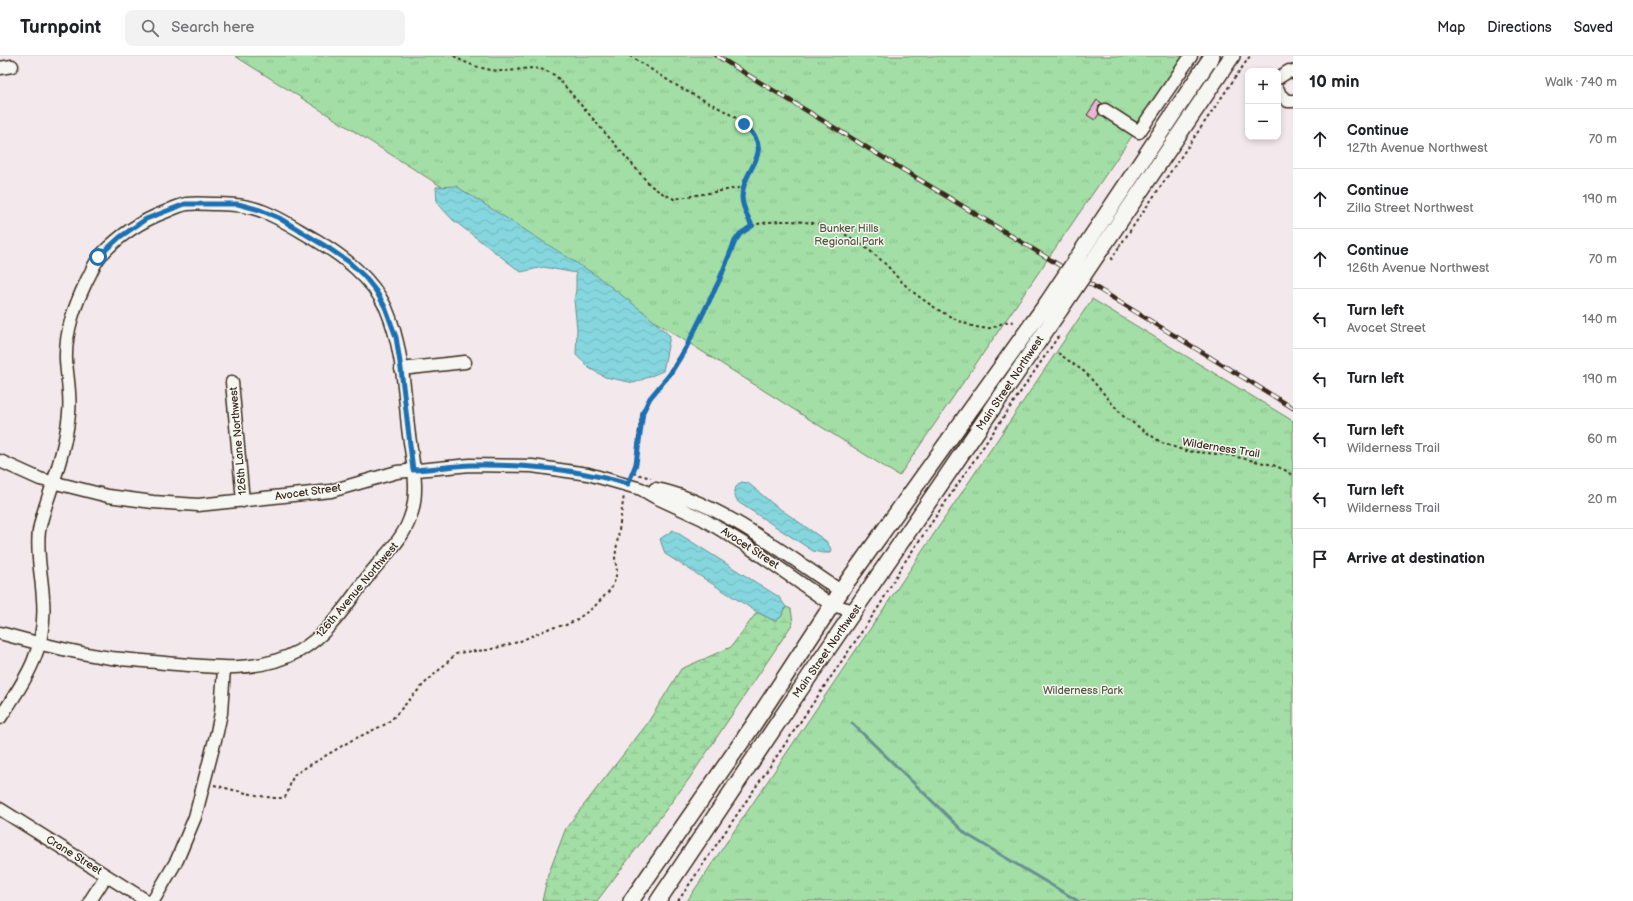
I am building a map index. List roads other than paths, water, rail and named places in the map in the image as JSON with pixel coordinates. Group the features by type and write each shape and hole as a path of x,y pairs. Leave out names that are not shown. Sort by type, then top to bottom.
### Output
{"main road":[{"name":"Main Street Northwest","path":"631,901 835,606 857,569 1047,303 1212,56"},
{"name":"Main Street Northwest","path":"658,901 787,709 1060,310 1112,245 1232,56"},
{"name":"Main Street Northwest","path":"787,709 790,690 836,624 835,606"}],"street":[{"path":"1105,110 1139,132 1191,56"},
{"path":"0,68 12,66"},
{"path":"1281,76 1289,71 1293,72"},
{"path":"1281,96 1288,101 1293,101"},
{"name":"126th Avenue Northwest","path":"0,633 40,644 109,658 224,668 252,666 282,659 317,639 337,617 368,576 398,542 406,530 415,504 413,470 401,369 396,337 385,307 376,291 364,276 349,262 279,218 260,210 238,204 185,204 146,219 120,237 98,257 75,305 66,340 66,363 70,385 70,408 65,441 54,482"},
{"path":"401,369 465,362"},
{"name":"126th Lane Northwest","path":"232,382 243,501"},
{"name":"Avocet Street","path":"0,461 40,479 108,496 153,502 198,505 331,491 397,472 470,465 532,466 588,474 628,484 641,489 703,519 746,545 835,606 855,611"},
{"path":"0,718 22,685 36,656 44,627 43,598 38,564 39,532 46,504 54,482"},
{"name":"Avocet Street","path":"641,489 656,489 700,503 745,528 842,592"},
{"path":"153,901 178,860 195,817 221,713 224,668"},
{"name":"Crane Street","path":"0,809 147,901"},
{"path":"90,901 106,876"}],"water":[{"path":"456,186 597,276 646,314 670,336 663,371 634,383 605,377 589,368 576,355 577,329 574,300 576,290 576,273 543,267 521,272 453,220 437,203 436,187"},
{"path":"741,482 748,483 773,504 826,541 831,549 830,553 813,551 738,502 734,494 736,487"},
{"path":"673,530 779,597 786,607 781,617 775,621 757,612 665,554 660,539"}],"waterway":[{"path":"852,723 966,834 1078,901"}],"railway":[{"path":"717,56 1293,408"}],"park label":[{"name":"Bunker Hills Regional Park","path":"849,234"},
{"name":"Wilderness Park","path":"1083,690"}]}
